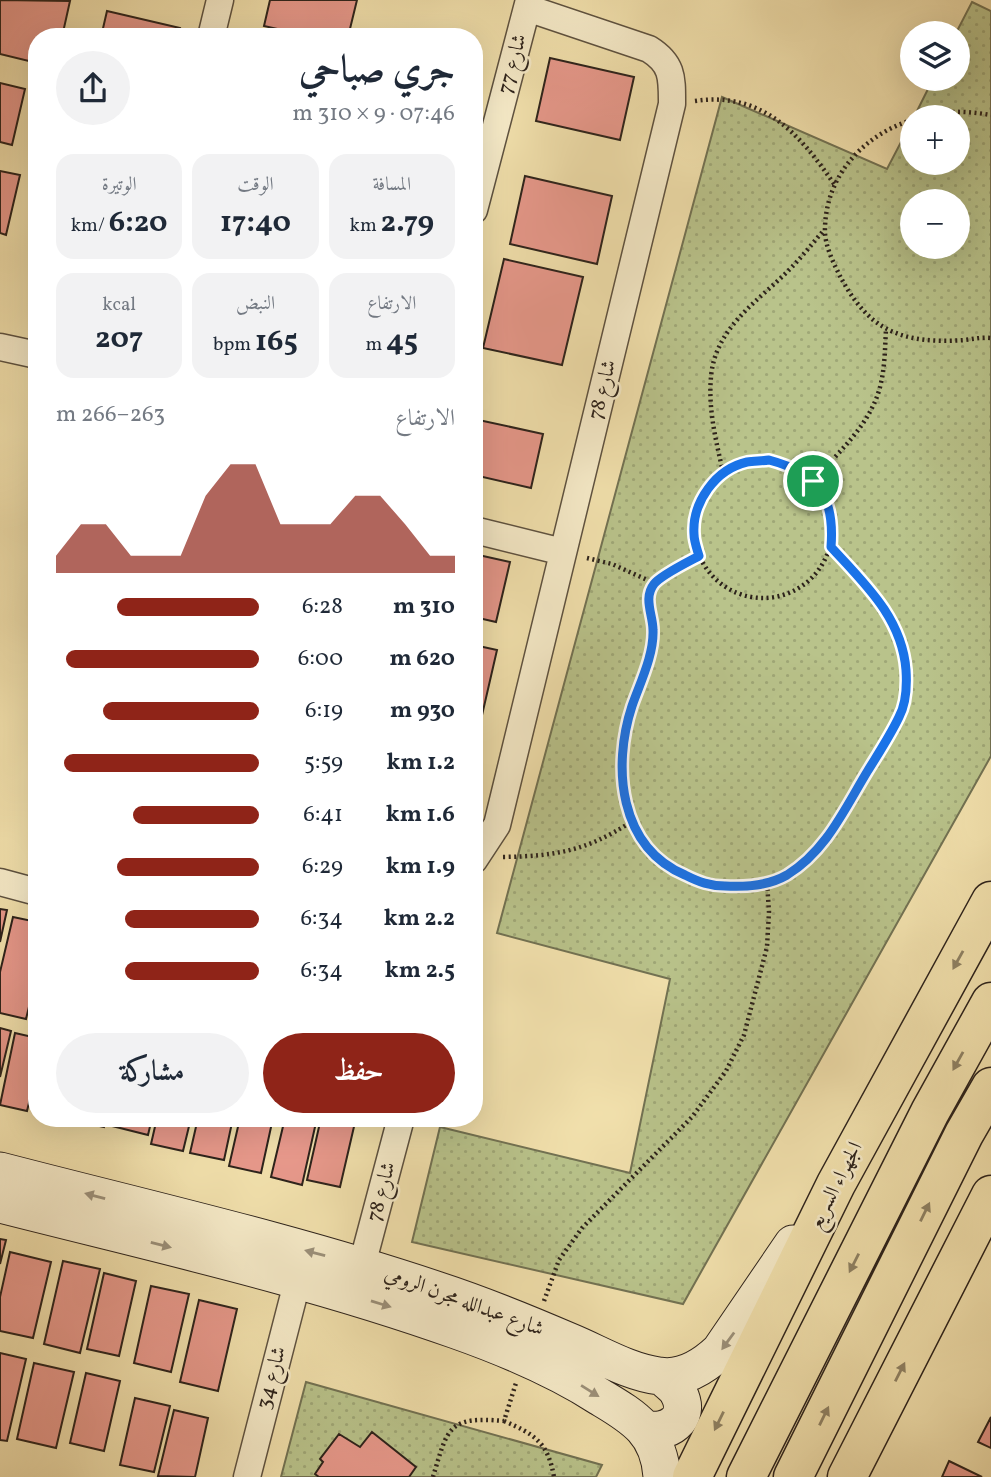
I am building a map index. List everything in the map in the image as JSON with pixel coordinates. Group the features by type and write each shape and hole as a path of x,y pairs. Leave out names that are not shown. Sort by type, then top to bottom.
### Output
{"main road":[{"name":"الجهراء السريع","path":"692,1477 836,1184 991,901"},
{"path":"746,1477 930,1112 991,1002"},
{"path":"793,1477 964,1134 991,1087"},
{"name":"شارع عبدالله مجرن الرومي","path":"0,1171 362,1265 479,1305 530,1341 573,1379 645,1429 658,1455 662,1477"},
{"name":"شارع عبدالله مجرن الرومي","path":"0,1204 298,1279 389,1306 663,1377 690,1373 706,1365 720,1352 836,1184"},
{"path":"847,1477 991,1195"},
{"path":"645,1429 655,1432 666,1430 680,1415 680,1394 663,1377"},
{"path":"856,1477 869,1432"}],"street":[{"path":"213,28 220,0"},
{"name":"شارع 78","path":"483,846 497,825 672,104 669,69 663,58 649,49 528,4"},
{"name":"شارع 77","path":"483,176 528,4"},
{"path":"0,347 28,353"},
{"path":"483,532 563,552"},
{"path":"0,882 28,890"},
{"name":"شارع 78","path":"362,1265 399,1127"},
{"name":"شارع 34","path":"247,1477 298,1279"}],"path":[{"path":"672,104 708,99 732,101 762,110 791,129 835,185"},
{"path":"970,112 991,115"},
{"path":"900,123 869,142 844,166 830,195 824,230 832,260 850,296 886,329 911,339 991,338"},
{"path":"723,473 710,405 711,374 718,349 740,315 789,271 824,230"},
{"path":"813,481 859,430 872,408 881,385 886,329"},
{"path":"769,460 793,467 813,481 827,500 833,523 831,547 821,569 803,586 780,597 756,598 732,591 712,576 699,556 694,533 696,510 706,489 723,473 745,462 769,460"},
{"path":"699,556 654,583 649,602 653,630 650,654 625,729 623,792 631,822 647,847 672,870 709,886 752,887 784,877 810,859 827,839 901,715 907,684 904,655 896,629 876,595 831,547"},
{"path":"563,552 612,564 654,583"},
{"path":"483,858 545,857 574,850 605,839 631,822"},
{"path":"504,1421 559,1260 582,1228 692,1117 726,1071 744,1035 767,947 767,882"},
{"path":"433,1477 444,1440 450,1430 462,1423 479,1419 504,1421 532,1433 544,1447 554,1477"}],"green space":[{"path":"972,2 991,11 991,756 683,1304 412,1242 440,1127 630,1173 670,979 497,933 722,97 887,169 900,144 900,175 970,175 970,105 920,105 927,91 970,91 970,21 962,21"},
{"path":"306,1382 602,1465 596,1477 281,1477"}],"building":[{"path":"0,0 70,1 64,28 28,28 28,61 0,54"},
{"path":"270,0 357,0 350,28 264,26"},
{"path":"107,11 180,28 103,28"},
{"path":"550,58 634,77 620,140 536,121"},
{"path":"0,83 25,89 12,145 0,142"},
{"path":"0,171 20,175 6,235 0,233"},
{"path":"525,176 612,196 597,264 510,244"},
{"path":"504,259 583,277 562,365 483,348"},
{"path":"483,421 543,434 531,488 483,477"},
{"path":"483,556 510,562 496,622 483,619"},
{"path":"483,647 497,650 483,711"},
{"path":"0,909 7,910 0,942"},
{"path":"13,917 28,920 26,1019 0,1013 0,972"},
{"path":"0,1028 11,1031 0,1077"},
{"path":"15,1033 28,1036 27,1111 0,1105"},
{"path":"116,1127 150,1127 148,1135"},
{"path":"155,1127 189,1127 183,1151 151,1144"},
{"path":"196,1127 231,1127 224,1160 190,1153"},
{"path":"238,1127 271,1127 261,1173 229,1166"},
{"path":"283,1127 315,1127 302,1185 271,1177"},
{"path":"319,1127 354,1127 340,1187 307,1180"},
{"path":"0,1239 6,1240 0,1264"},
{"path":"10,1252 51,1262 33,1338 0,1331 0,1297"},
{"path":"63,1261 100,1269 80,1353 44,1344"},
{"path":"104,1273 136,1281 119,1356 87,1349"},
{"path":"151,1286 189,1294 171,1372 134,1363"},
{"path":"199,1300 237,1309 218,1391 180,1382"},
{"path":"0,1353 26,1359 7,1441 0,1440"},
{"path":"34,1363 74,1372 56,1448 17,1439"},
{"path":"86,1373 120,1381 104,1451 70,1443"},
{"path":"135,1398 170,1406 154,1472 120,1465"},
{"path":"174,1410 208,1418 195,1477 158,1476"},
{"path":"991,1417 991,1448 978,1442"},
{"path":"372,1432 416,1467 409,1477 319,1477 315,1474 323,1462 320,1459 339,1434 360,1447"},
{"path":"949,1461 982,1477 942,1477"}],"route":[{"path":"769,460 793,467 813,481 827,500 833,523 831,547 876,595 896,629 904,655 907,684 901,715 827,839 810,859 784,877 752,887 709,886 672,870 647,847 631,822 623,792 625,729 650,654 653,630 649,595 654,583 699,556 694,533 696,510 706,489 723,473 745,462 769,460"}]}
